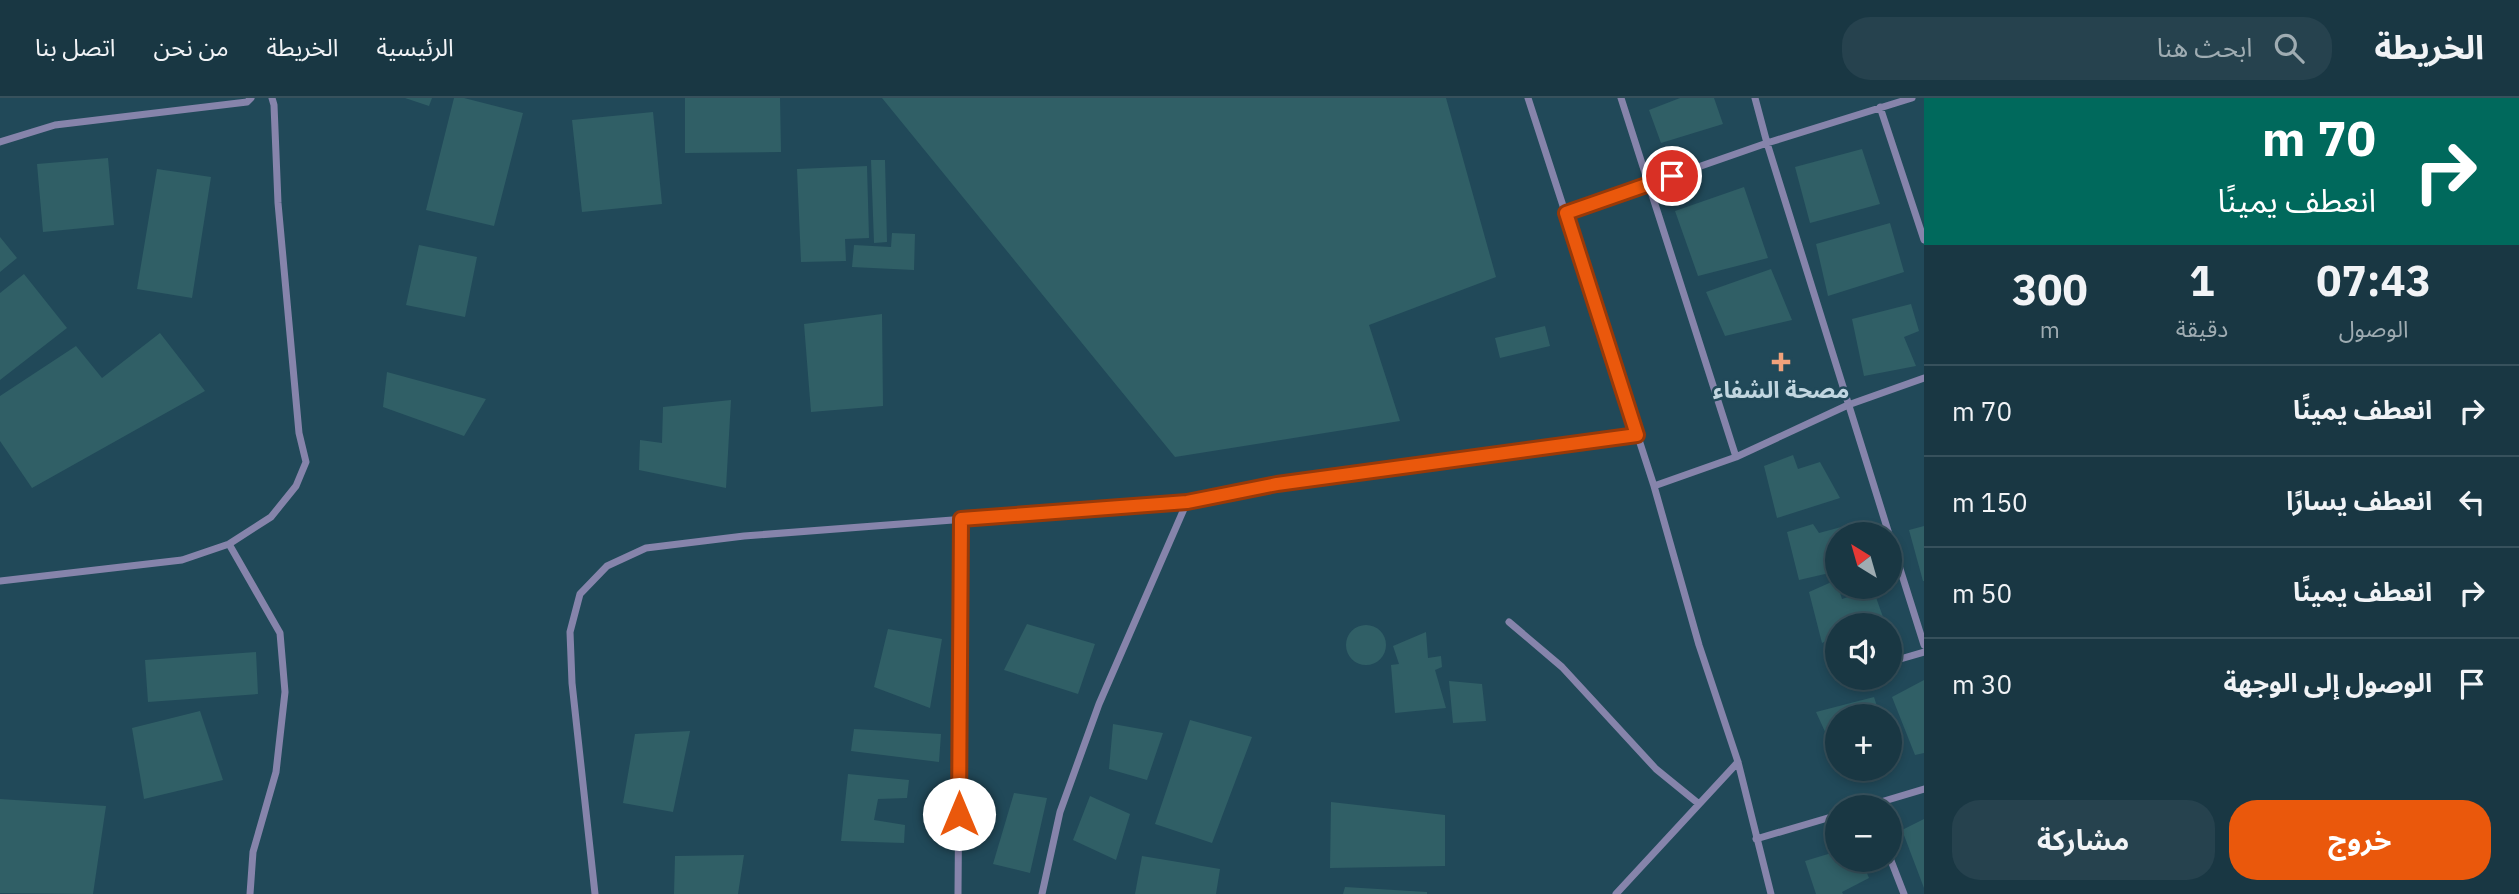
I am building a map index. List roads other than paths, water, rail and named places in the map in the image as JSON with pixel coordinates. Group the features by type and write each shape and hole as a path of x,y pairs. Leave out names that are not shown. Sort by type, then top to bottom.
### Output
{"street":[{"path":"0,142 55,125 247,102 251,98"},
{"path":"0,581 181,560 229,544 271,517 296,486 306,462 299,433 278,203 272,98"},
{"path":"1528,98 1654,486 1699,645 1738,762 1771,894"},
{"path":"1621,98 1736,457"},
{"path":"1755,98 1766,143 1885,522"},
{"path":"1566,213 1766,143 1912,98"},
{"path":"1880,107 1924,240"},
{"path":"1654,486 1736,457 1848,405 1924,378"},
{"path":"595,894 572,683 570,632 580,594 607,566 646,548 744,536 1187,502 1277,484 1637,435"},
{"path":"1042,894 1060,812 1099,704 1187,502"},
{"path":"958,894 961,519"},
{"path":"229,544 280,632 285,692 276,772 253,852 250,894"},
{"path":"1902,576 1924,645"},
{"path":"1509,622 1562,667 1656,769 1699,804"},
{"path":"1902,658 1924,652"},
{"path":"1616,894 1738,762"},
{"path":"1902,796 1924,789"},
{"path":"1756,839 1825,819"},
{"path":"1895,872 1904,894"}],"place":[{"name":"مصحة الشفاء","path":"1781,362"}]}
